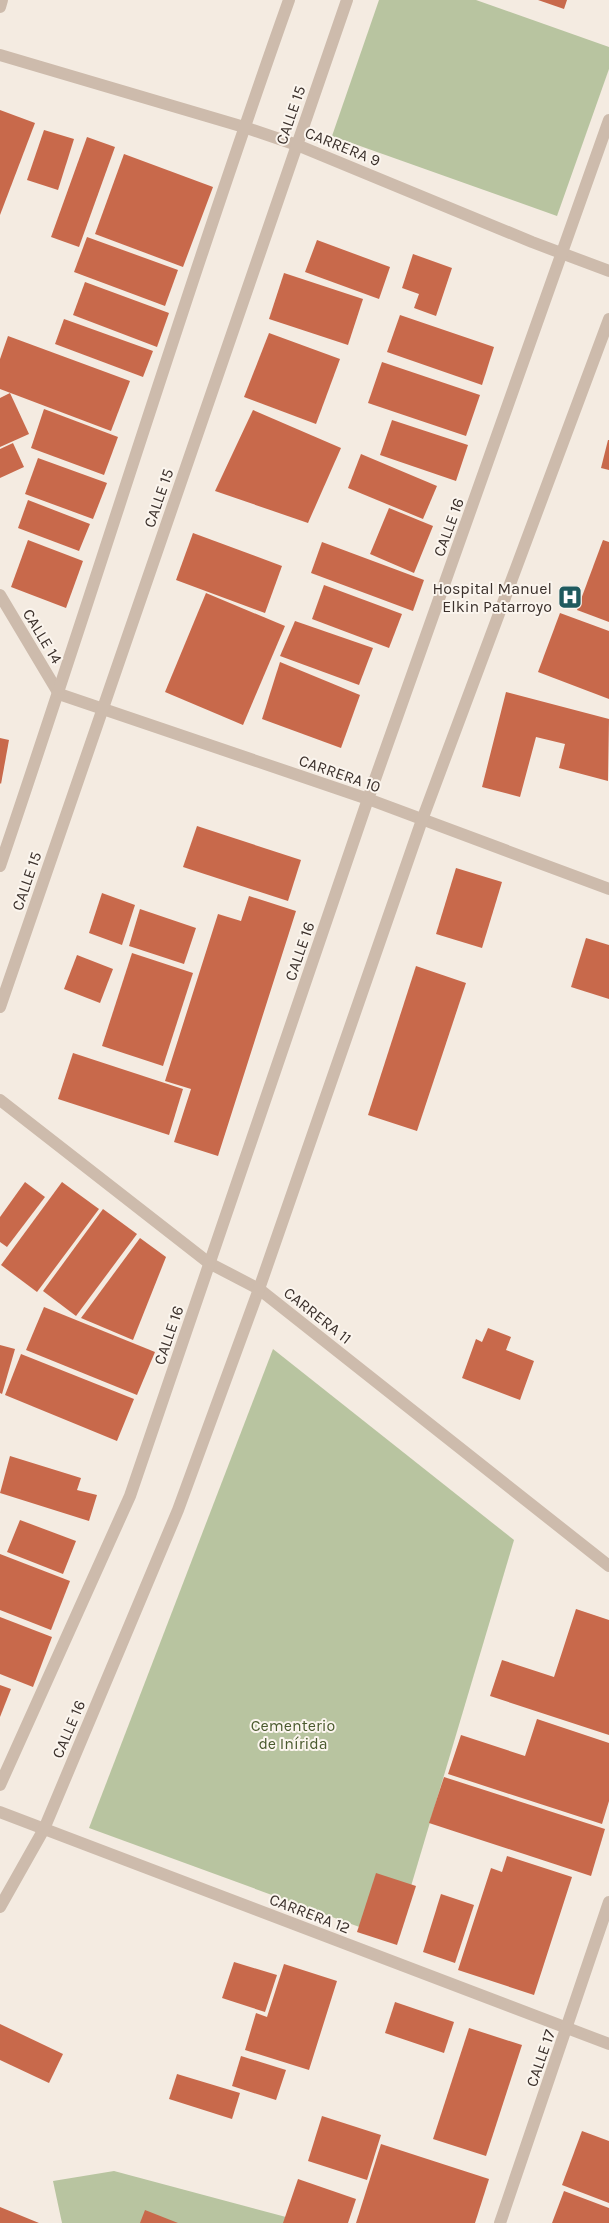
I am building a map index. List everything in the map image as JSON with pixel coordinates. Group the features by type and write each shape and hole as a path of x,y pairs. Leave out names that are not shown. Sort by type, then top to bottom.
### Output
{"street":[{"path":"0,7 2,0"},
{"name":"CALLE 15","path":"0,866 59,694 244,127 289,0"},
{"name":"CALLE 15","path":"0,1007 347,0"},
{"name":"CARRERA 9","path":"0,55 244,127 297,145 609,271"},
{"name":"CALLE 16","path":"0,1785 130,1496 368,800 609,120"},
{"name":"CALLE 16","path":"0,1907 44,1829 178,1510 259,1289 422,820 609,319"},
{"name":"CALLE 14","path":"0,595 59,694"},
{"name":"CARRERA 10","path":"59,694 368,800 609,888"},
{"name":"CARRERA 11","path":"0,1100 210,1263 259,1289 609,1566"},
{"name":"CARRERA 12","path":"0,1812 609,2044"},
{"name":"CALLE 17","path":"500,2223 609,1902"}],"green space":[{"path":"379,0 476,0 609,47 609,69 557,216 332,136"},
{"name":"Cementerio de Inírida","path":"273,1349 514,1540 395,1940 89,1828"},
{"path":"114,2171 301,2221 302,2223 62,2223 53,2181"}],"building":[{"path":"538,0 567,0 564,9"},
{"path":"0,110 35,123 0,215"},
{"path":"44,130 74,139 58,190 27,180"},
{"path":"87,137 115,147 79,247 51,237"},
{"path":"124,154 213,187 183,267 95,234"},
{"path":"87,237 178,270 165,306 74,272"},
{"path":"317,240 390,267 379,299 305,272"},
{"path":"413,254 452,268 436,316 414,308 419,294 402,288"},
{"path":"284,273 363,299 348,345 269,319"},
{"path":"85,282 169,313 157,347 73,315"},
{"path":"400,315 494,347 482,385 387,352"},
{"path":"64,319 153,351 143,377 55,344"},
{"path":"269,333 340,359 316,424 244,397"},
{"path":"8,336 130,381 111,431 0,389 0,359"},
{"path":"382,362 480,395 466,436 368,403"},
{"path":"10,393 29,434 0,447 0,398"},
{"path":"44,409 118,437 104,475 31,448"},
{"path":"253,410 341,448 308,523 215,491"},
{"path":"392,420 468,445 456,481 380,455"},
{"path":"609,440 609,470 601,468"},
{"path":"13,443 24,467 0,478 0,449"},
{"path":"361,454 437,486 423,519 348,488"},
{"path":"38,458 107,483 93,519 25,494"},
{"path":"28,500 90,524 79,551 18,528"},
{"path":"389,508 433,526 414,573 370,554"},
{"path":"193,533 282,566 265,613 176,580"},
{"path":"28,540 83,561 66,608 11,587"},
{"path":"603,540 609,542 609,622 577,610"},
{"path":"322,542 424,580 413,611 311,573"},
{"path":"324,585 402,614 389,648 312,619"},
{"path":"206,593 285,626 243,725 165,692"},
{"path":"560,613 609,631 609,699 538,672"},
{"path":"295,621 373,648 359,685 280,656"},
{"path":"280,662 360,695 341,748 262,719"},
{"path":"506,692 609,719 608,781 559,768 565,744 536,737 520,797 482,787"},
{"path":"0,738 9,740 1,784 0,783"},
{"path":"197,826 301,860 288,901 183,867"},
{"path":"456,868 502,882 482,948 436,934"},
{"path":"102,893 135,905 122,945 89,933"},
{"path":"249,896 296,911 218,1156 174,1142 191,1089 165,1081 218,914 241,921"},
{"path":"140,909 196,928 184,964 129,946"},
{"path":"586,938 609,945 609,999 571,987"},
{"path":"132,953 193,973 163,1066 102,1046"},
{"path":"77,955 113,969 100,1003 64,989"},
{"path":"416,966 466,983 417,1131 368,1115"},
{"path":"73,1053 183,1089 169,1135 58,1099"},
{"path":"25,1182 45,1197 7,1247 0,1242 0,1217"},
{"path":"62,1182 99,1209 37,1292 1,1265"},
{"path":"103,1209 137,1234 76,1316 43,1291"},
{"path":"140,1238 166,1257 133,1340 81,1318"},
{"path":"44,1307 155,1352 137,1395 26,1350"},
{"path":"488,1328 511,1337 506,1350 534,1361 520,1400 462,1378 476,1339 482,1342"},
{"path":"0,1345 15,1349 2,1394 0,1393"},
{"path":"21,1354 134,1399 117,1441 5,1395"},
{"path":"10,1456 81,1478 77,1490 97,1495 89,1521 0,1493"},
{"path":"20,1520 76,1541 63,1574 7,1552"},
{"path":"0,1554 70,1581 51,1630 0,1610"},
{"path":"576,1609 609,1620 609,1735 490,1696 502,1660 554,1677"},
{"path":"0,1617 52,1637 33,1687 0,1674"},
{"path":"0,1685 11,1689 0,1717"},
{"path":"537,1719 609,1743 609,1801 602,1824 448,1774 461,1735 525,1756"},
{"path":"444,1777 605,1829 591,1876 429,1823"},
{"path":"507,1856 572,1877 534,1995 458,1970 491,1868 502,1872"},
{"path":"376,1873 416,1886 397,1945 357,1932"},
{"path":"441,1894 474,1905 455,1963 423,1952"},
{"path":"234,1962 277,1975 265,2012 222,1998"},
{"path":"284,1964 337,1981 309,2070 245,2050 256,2013 267,2017"},
{"path":"395,2002 454,2022 444,2053 385,2033"},
{"path":"0,2024 63,2054 49,2083 0,2060"},
{"path":"469,2028 522,2045 486,2156 433,2139"},
{"path":"241,2056 286,2070 276,2100 232,2086"},
{"path":"177,2074 240,2093 232,2119 169,2099"},
{"path":"322,2116 381,2135 367,2180 308,2161"},
{"path":"582,2131 609,2141 609,2203 562,2185"},
{"path":"381,2144 489,2179 475,2223 356,2223"},
{"path":"298,2179 356,2199 348,2223 283,2223"},
{"path":"564,2191 609,2208 609,2223 552,2223"},
{"path":"0,2207 39,2223 0,2223"},
{"path":"145,2210 178,2223 140,2223"}],"place":[{"name":"Hospital Manuel Elkin Patarroyo","path":"570,597"}]}
